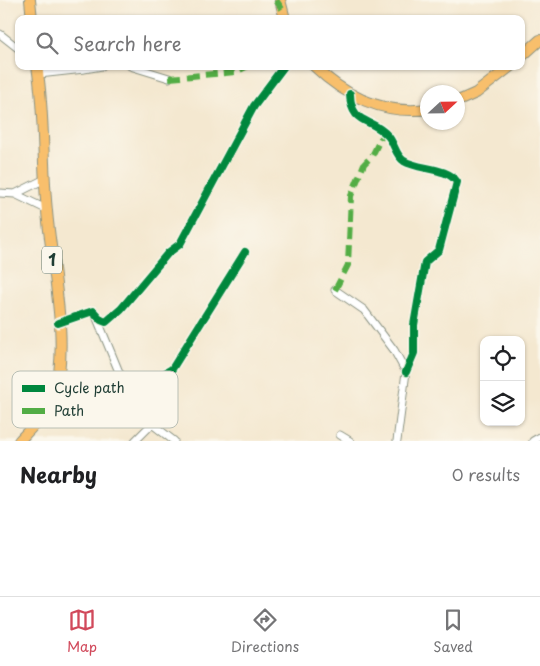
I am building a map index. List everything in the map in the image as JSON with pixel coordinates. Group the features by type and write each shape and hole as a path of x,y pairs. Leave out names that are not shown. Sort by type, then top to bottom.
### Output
{"main road":[{"path":"30,0 32,15"},
{"path":"280,0 284,15"},
{"path":"525,53 540,40"},
{"name":"1","path":"38,70 46,209 58,323 58,371"},
{"path":"318,70 334,84 350,94 389,110 420,109"},
{"path":"465,98 476,94 506,70"},
{"name":"1","path":"19,441 31,428"}],"street":[{"path":"0,34 15,46"},
{"path":"149,70 169,78"},
{"path":"96,316 106,322 114,316 168,252 180,244 254,106 281,70"},
{"path":"350,94 350,108 355,114 389,136 398,156 405,162 446,174 457,182 439,250 425,262 414,325 414,353 406,372 398,441"},
{"path":"15,194 45,179"},
{"path":"0,193 15,194 46,209"},
{"path":"169,371 172,369 245,252"},
{"path":"335,290 364,310 394,350 406,372"},
{"path":"58,323 93,311 119,371"},
{"path":"135,441 148,428"},
{"path":"157,428 174,441"},
{"path":"340,435 350,441"},
{"path":"533,441 540,437"}],"marked path":[{"path":"276,0 282,9"},
{"path":"169,78 236,72 240,70"},
{"path":"335,290 348,265 351,196 364,164 372,156 384,132"}],"cycle path":[{"path":"58,323 93,311 101,320 106,322 121,309 168,253 180,244 254,106 281,70"},
{"path":"350,94 351,104 358,116 382,130 404,161 440,171 457,182 439,250 425,262 414,325 414,353 406,372"},
{"path":"169,371 172,369 245,252"}]}
